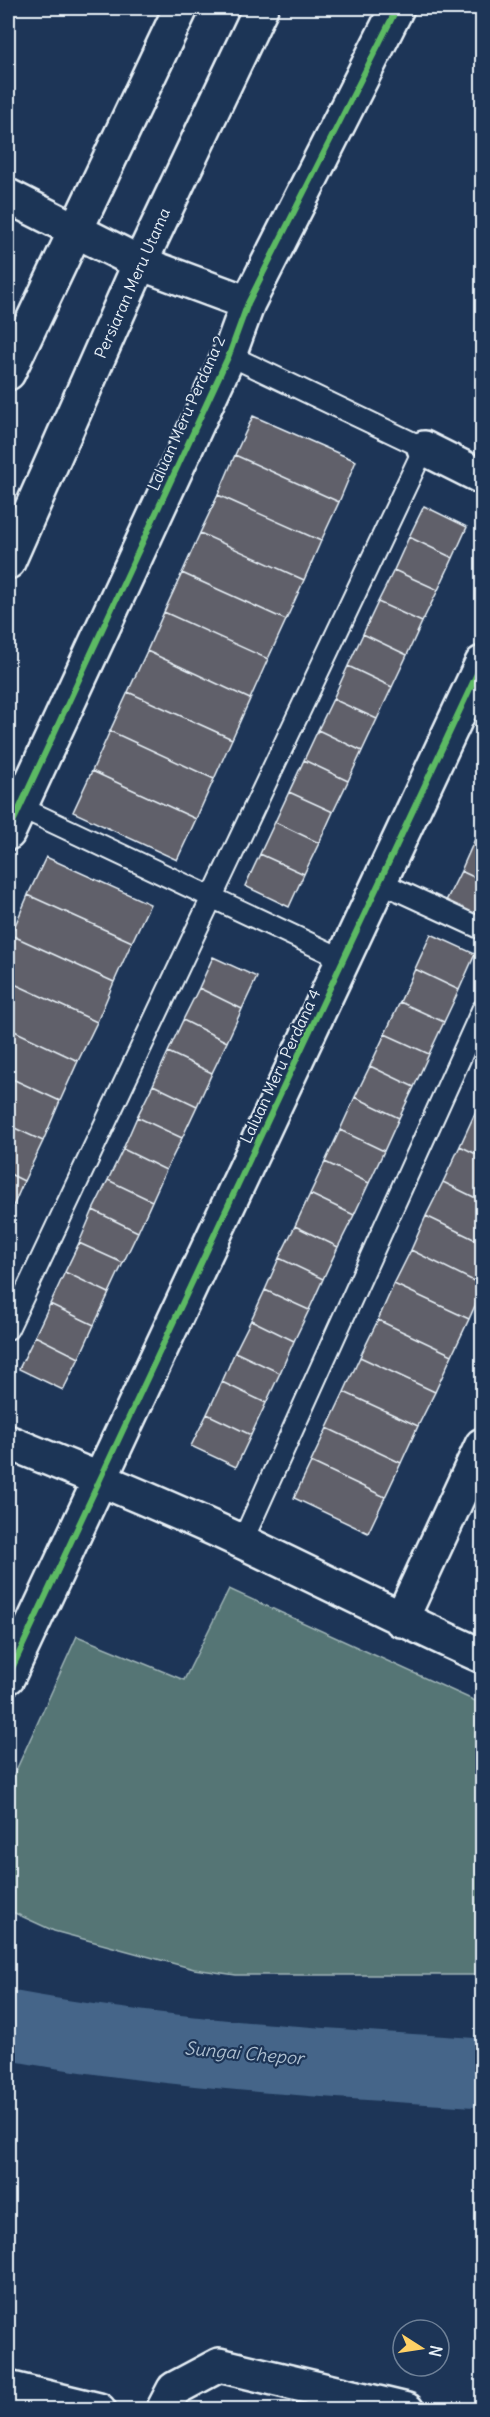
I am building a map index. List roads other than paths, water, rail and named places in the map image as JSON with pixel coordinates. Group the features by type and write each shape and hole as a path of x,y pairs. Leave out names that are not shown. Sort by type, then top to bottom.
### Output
{"street":[{"path":"8,373 181,8"},
{"name":"Persiaran Meru Utama","path":"8,562 140,263 261,8"},
{"name":"Laluan Meru Perdana 2","path":"14,820 229,355 248,303 397,8"},
{"path":"8,196 140,263 248,303"},
{"path":"424,448 483,477"},
{"name":"Laluan Meru Perdana 4","path":"8,1677 99,1479 382,883 483,663"},
{"path":"8,1442 242,1542 401,1620 483,1656"},
{"path":"401,1620 483,1445"},
{"path":"163,2409 174,2389 219,2365 332,2402 408,2409"},
{"path":"8,2388 99,2409"}],"lane":[{"path":"8,1329 424,448 229,355"},
{"path":"14,820 211,898 345,960"},
{"path":"382,883 483,929"},
{"path":"242,1542 483,1010"}],"waterway":[{"name":"Sungai Chepor","path":"8,2025 185,2050 482,2073"}]}
